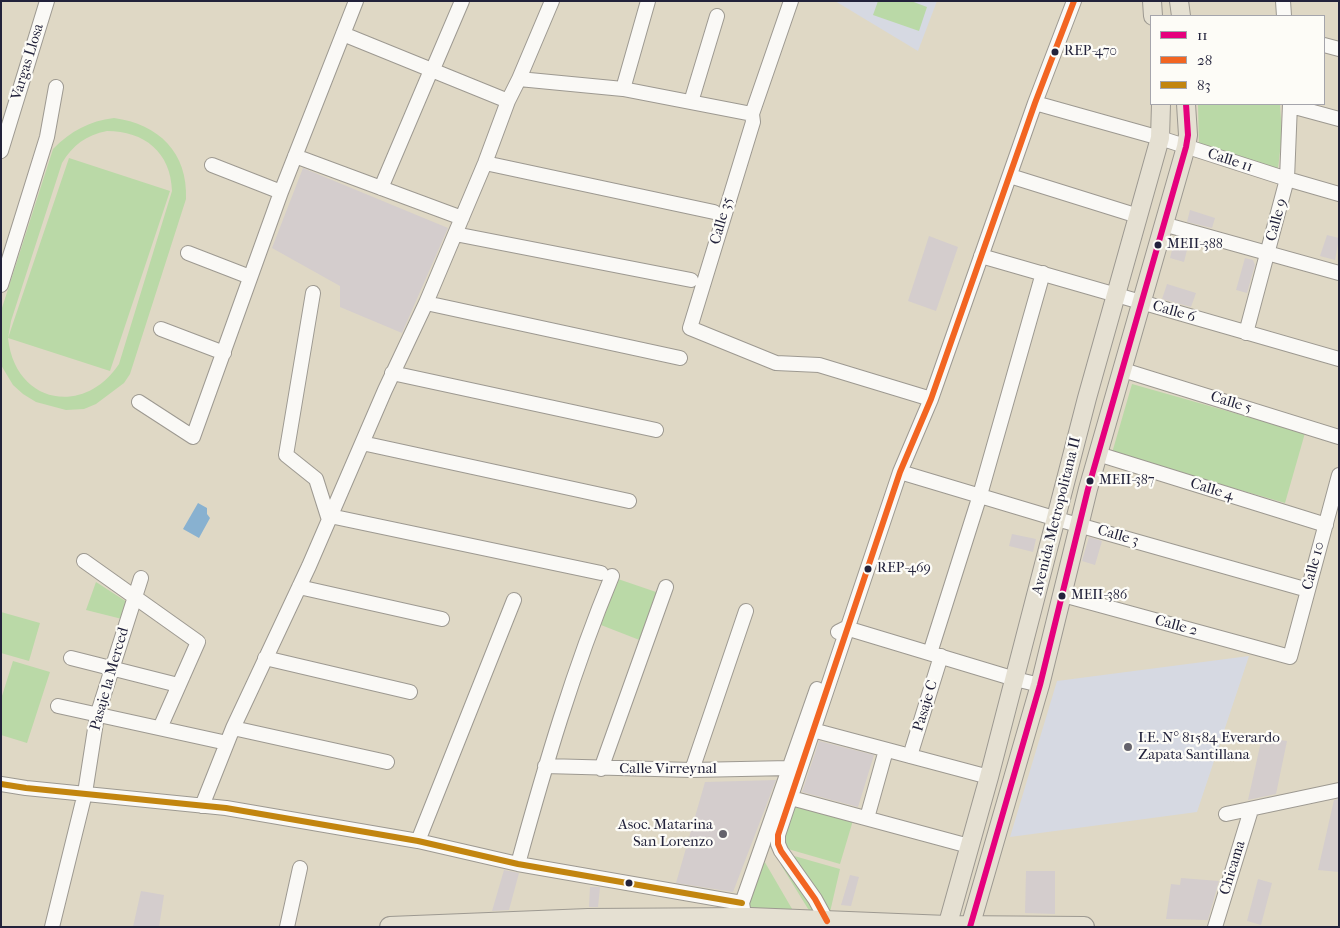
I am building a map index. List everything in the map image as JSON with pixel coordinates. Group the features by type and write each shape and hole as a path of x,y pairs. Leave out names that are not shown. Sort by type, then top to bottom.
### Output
{"highway":[{"path":"390,927 588,923 749,916 777,923 827,920 947,926 1084,927"}],"main road":[{"path":"1152,1 1153,15"},
{"path":"1179,1 1180,15"},
{"name":"Avenida Metropolitana II","path":"947,926 990,777 1087,398 1160,138 1160,105"},
{"name":"Avenida Metropolitana II","path":"970,926 1040,685 1098,454 1123,370 1140,302 1186,147 1188,135 1186,105"}],"street":[{"name":"Vargas Llosa","path":"1,151 47,1"},
{"path":"381,188 462,1"},
{"path":"202,806 226,743 330,518 392,373 426,303 485,163 508,101 552,1"},
{"path":"623,89 648,1"},
{"name":"Calle 35","path":"791,1 752,114 753,122 690,328 776,363 819,365 931,399"},
{"path":"827,920 778,844 778,836 791,798 809,730 900,472 931,399 1035,103 1074,1"},
{"path":"1283,1 1284,15"},
{"path":"140,402 193,437 281,192 355,2"},
{"path":"692,102 716,16"},
{"path":"343,34 431,72 508,101"},
{"path":"1325,45 1339,49"},
{"path":"519,79 623,89 752,114"},
{"path":"1,285 47,137 56,86"},
{"name":"Calle 11","path":"1035,103 1160,138 1339,194"},
{"path":"1290,105 1339,119"},
{"name":"Calle 9","path":"1246,333 1287,179 1290,105"},
{"path":"295,156 462,218"},
{"path":"485,163 714,212"},
{"path":"212,164 281,192"},
{"path":"1010,176 1138,216"},
{"path":"1163,224 1339,273"},
{"path":"455,234 691,280"},
{"path":"188,253 250,278"},
{"name":"Calle 6","path":"982,256 1339,359"},
{"name":"Pasaje C","path":"910,756 936,654 1042,273"},
{"path":"313,293 286,455 316,479 330,518"},
{"path":"426,303 680,358"},
{"path":"161,329 224,353"},
{"name":"Calle 5","path":"1123,370 1339,437"},
{"path":"392,373 656,430"},
{"path":"362,443 629,501"},
{"name":"Calle 4","path":"1098,454 1326,525"},
{"name":"Calle 3","path":"900,472 1056,519 1308,590"},
{"name":"Calle 10","path":"1290,657 1339,475"},
{"path":"330,518 606,574 545,766 518,864"},
{"path":"84,561 198,642 160,728"},
{"name":"Pasaje la Merced","path":"52,927 85,793 97,716 110,669 141,578"},
{"path":"299,587 442,619"},
{"path":"601,769 666,587"},
{"name":"Calle 2","path":"1062,595 1290,657"},
{"path":"418,840 514,600"},
{"path":"692,770 746,611"},
{"path":"846,628 1040,685"},
{"path":"71,658 178,685"},
{"path":"265,658 410,692"},
{"path":"58,706 226,743"},
{"path":"233,728 387,762"},
{"path":"809,730 990,777"},
{"path":"1,784 202,806 418,840 749,916 790,768 809,730"},
{"path":"867,818 886,750"},
{"name":"Calle Virreynal","path":"545,766 692,770 790,768"},
{"path":"1226,814 1339,790"},
{"path":"791,798 969,846"},
{"name":"Chicama","path":"1215,927 1251,810"},
{"path":"287,927 300,868"}],"shaded area":[{"path":"835,1 937,1 918,51"},
{"name":"I.E. N° 81584 Everardo Zapata Santillana","path":"1249,656 1197,812 1010,837 1057,681"}],"green space":[{"path":"878,1 911,1 927,7 919,31 873,15"},
{"path":"1198,105 1280,105 1282,134 1278,169 1199,147"},
{"path":"114,118 130,121 157,134 168,144 182,168 186,199 130,374 124,383 96,404 84,409 66,410 36,402 13,385 1,365 1,311 53,149 81,128 105,119","holes":["107,131 133,135 153,146 167,165 172,191 119,364 104,381 88,392 70,396 53,396 37,389 23,377 13,360 8,338 11,321 62,163 71,151 86,138"]},
{"path":"69,158 170,191 110,371 8,338"},
{"path":"1132,384 1305,433 1285,503 1112,453"},
{"path":"618,579 659,593 642,641 601,625"},
{"path":"96,582 127,602 122,619 86,610"},
{"path":"1,612 40,623 29,661 1,653"},
{"path":"13,661 50,672 27,743 1,735 1,699"},
{"path":"794,802 854,817 840,864 781,847"},
{"path":"780,852 840,869 830,912 810,912 781,865"},
{"path":"763,859 795,914 752,914 747,906"}],"water":[{"path":"198,503 207,508 207,514 210,518 199,538 183,529"}],"building":[{"path":"303,168 448,228 402,333 340,307 340,286 272,248"},
{"path":"1190,210 1215,218 1212,228 1187,222"},
{"path":"1327,235 1339,238 1335,260 1320,256"},
{"path":"929,236 958,247 936,311 908,301"},
{"path":"1175,238 1189,242 1184,262 1170,258"},
{"path":"1245,258 1253,260 1255,265 1247,293 1236,290"},
{"path":"1167,284 1196,293 1191,307 1162,299"},
{"path":"1012,534 1036,539 1033,552 1009,546"},
{"path":"1089,537 1102,541 1095,565 1082,561"},
{"path":"1262,737 1287,741 1276,794 1248,800"},
{"path":"819,741 874,755 858,807 802,792"},
{"name":"Asoc. Matarina San Lorenzo","path":"776,780 733,892 676,883 705,782"},
{"path":"1339,799 1339,872 1318,870 1334,800"},
{"path":"504,870 519,873 509,910 492,911"},
{"path":"1026,871 1055,871 1055,914 1025,913"},
{"path":"850,875 859,877 851,906 841,905"},
{"path":"1181,878 1219,881 1208,920 1166,919 1171,884 1180,885"},
{"path":"1258,879 1272,883 1261,925 1247,921"},
{"path":"590,887 600,887 598,907 589,907"},
{"path":"141,891 164,895 159,927 133,927"}],"transit line":[{"name":"28","path":"827,921 815,899 781,851 778,844 778,835 900,472 931,399 1035,103 1074,1"},
{"name":"11","path":"970,927 1040,685 1088,489 1186,147 1188,135 1186,105"},
{"name":"83","path":"1,784 226,808 418,841 518,864 742,903"}],"place":[{"name":"REP-470","path":"1055,52"},
{"name":"MEII-388","path":"1158,245"},
{"name":"MEII-387","path":"1090,481"},
{"name":"REP-469","path":"868,569"},
{"name":"MEII-386","path":"1062,596"},
{"name":"I.E. N° 81584 Everardo Zapata Santillana","path":"1128,747"},
{"name":"Asoc. Matarina San Lorenzo","path":"723,834"}]}
